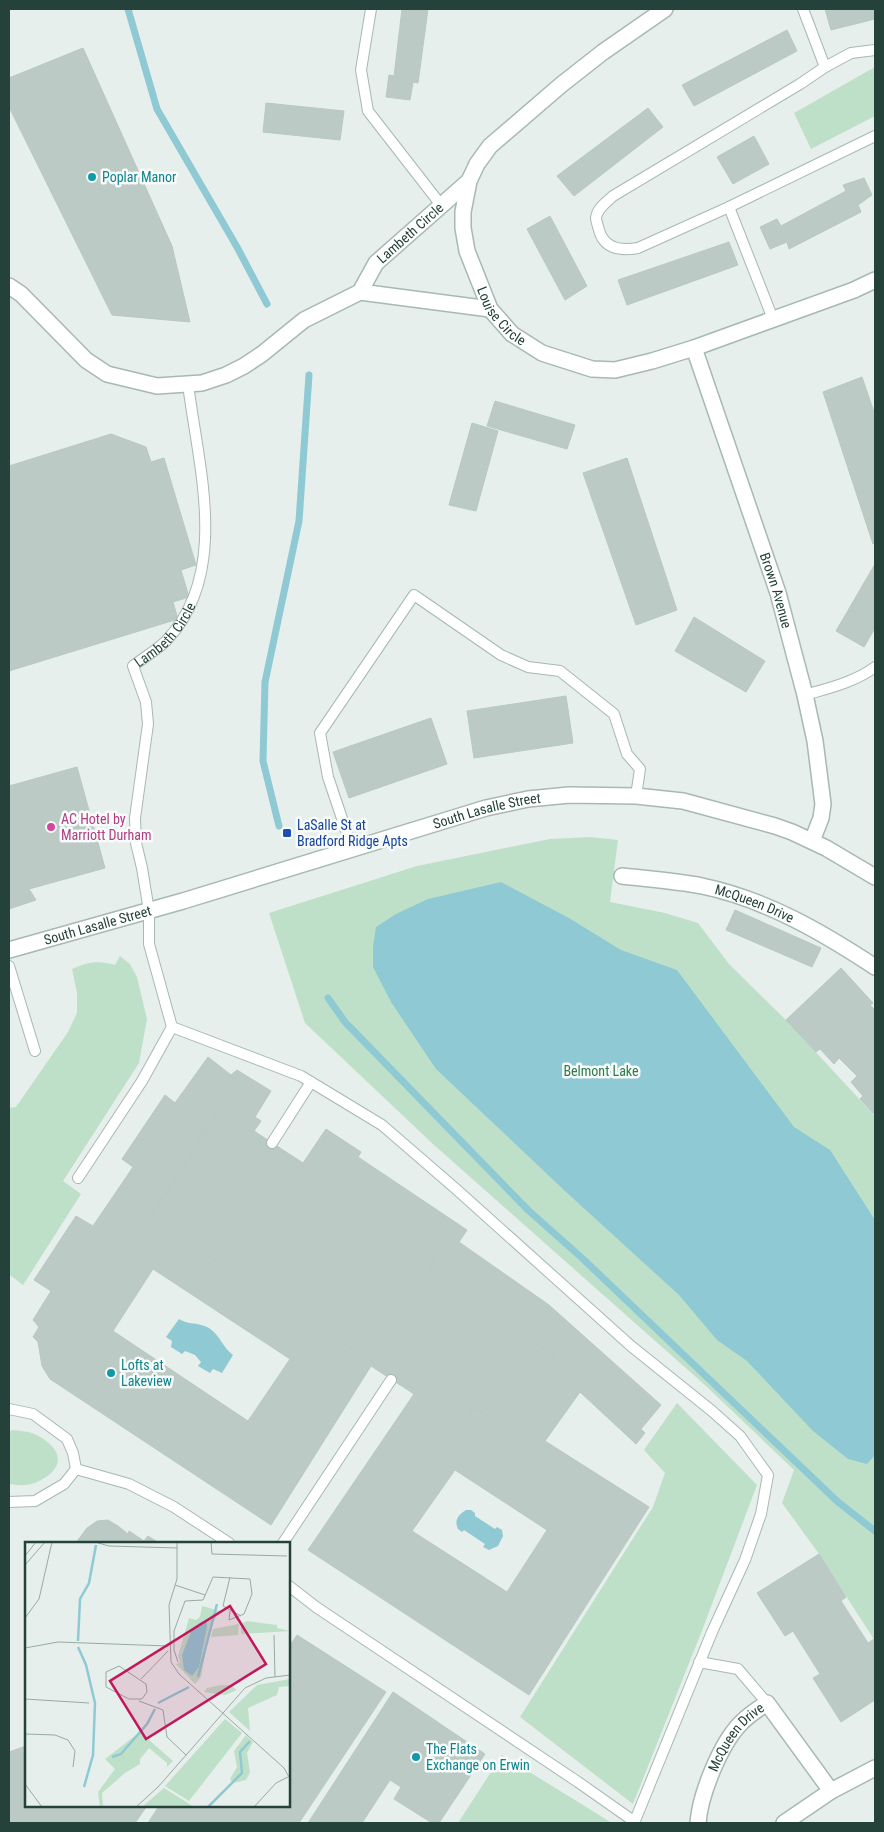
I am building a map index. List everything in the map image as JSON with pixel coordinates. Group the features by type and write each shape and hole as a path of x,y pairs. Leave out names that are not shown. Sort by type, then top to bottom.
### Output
{"street":[{"name":"Louise Circle","path":"665,9 603,52 561,85 497,140 477,164 468,181 463,212 463,228 467,251 490,309 512,334 542,353 592,369 615,370 694,348 854,290 875,280"},
{"name":"Lambeth Circle","path":"360,292 376,263 468,181"},
{"path":"9,286 20,294 86,360 107,374 157,386 202,383 244,366 304,320 360,292 490,309"},
{"name":"Brown Avenue","path":"694,348 778,593 805,695 815,741 822,804 822,818 812,841"},
{"name":"South Lasalle Street","path":"9,950 149,911 486,808 528,799 569,795 636,796 683,802 775,826 812,841 874,873"},
{"name":"McQueen Drive","path":"622,876 702,886 760,904 793,918 875,967"},
{"name":"McQueen Drive","path":"698,1823 699,1812 715,1764 733,1732 741,1722 767,1703 830,1791"},
{"path":"784,1823 830,1791 875,1768"}],"lane":[{"path":"371,9 361,70 368,111 441,205"},
{"path":"803,9 825,67"},
{"path":"875,50 851,53 825,67 800,84 613,196 600,208 596,218 601,237 612,247 624,251 638,248 729,207 875,136"},
{"path":"729,207 773,319"},
{"name":"Lambeth Circle","path":"149,911 136,843 135,818 148,724 146,702 133,666 166,641 187,613 197,590 203,561 207,529 188,384"},
{"path":"352,848 328,777 320,732 414,595 501,655 528,667 560,671 614,714 627,754 640,770 636,796"},
{"path":"805,695 838,685 866,674 875,668"},
{"path":"78,1178 142,1081 172,1027 149,944 149,911"},
{"path":"9,966 35,1051"},
{"path":"172,1027 301,1076 382,1126 449,1182 631,1346 740,1436 768,1475 761,1514 745,1560 699,1662 634,1823 555,1766 316,1607 290,1587"},
{"path":"272,1143 311,1082"},
{"path":"284,1542 391,1380"},
{"path":"9,1410 33,1414 67,1439 73,1453 76,1470"},
{"path":"9,1502 36,1501 64,1484 76,1470"},
{"path":"76,1470 129,1484 174,1507 227,1542"},
{"path":"699,1662 738,1669 767,1703"}],"green space":[{"path":"875,67 875,116 811,149 794,113"},
{"name":"Belmont Lake","path":"590,837 618,840 610,902 665,913 698,923 729,964 786,1020 875,1116 875,1641 819,1554 782,1503 794,1470 706,1386 434,1145 305,1023 269,913 417,866 550,839"},
{"path":"120,956 130,964 137,977 147,1019 139,1063 63,1181 81,1194 23,1285 10,1275 9,1277 9,1108 16,1107 68,1032 77,1013 77,993 72,969 93,962 115,965"},
{"path":"677,1403 757,1485 633,1804 520,1717 653,1507 665,1473 644,1450"},
{"path":"9,1431 30,1432 39,1436 55,1450 58,1462 55,1469 49,1475 31,1484 9,1484"},
{"path":"502,1755 612,1823 458,1823"}],"water":[{"path":"501,882 569,918 621,950 677,970 794,1127 830,1150 875,1220 875,1455 867,1464 848,1459 813,1431 747,1361 717,1340 679,1295 436,1069 391,1002 373,967 376,927 396,914 428,899"},
{"path":"179,1319 209,1328 233,1355 222,1373 213,1369 210,1373 198,1366 201,1362 195,1355 185,1351 182,1354 171,1347 172,1341 166,1337"},
{"path":"466,1510 471,1510 475,1513 475,1516 495,1529 497,1527 502,1530 503,1536 498,1546 489,1550 483,1547 485,1544 464,1530 462,1532 458,1529 456,1523 458,1518"}],"building":[{"path":"402,9 428,9 418,83 413,82 410,100 386,97 389,75 394,76"},
{"path":"825,9 875,9 875,19 831,30"},
{"path":"787,30 797,51 694,106 682,85"},
{"name":"Poplar Manor","path":"83,48 172,246 190,322 112,315 9,107 9,78"},
{"path":"266,103 344,111 340,140 263,132"},
{"path":"648,108 663,127 574,196 557,176"},
{"path":"754,136 769,164 733,184 717,157"},
{"path":"864,178 872,195 858,205 861,212 789,249 787,242 770,249 760,227 777,219 781,226 846,191 843,185"},
{"path":"550,216 587,286 565,300 527,229"},
{"path":"729,242 738,265 627,305 618,280"},
{"path":"862,377 875,415 875,543 873,544 823,392"},
{"path":"495,401 575,425 567,449 487,426"},
{"path":"472,423 498,431 476,511 449,505"},
{"path":"111,434 146,447 151,462 164,458 196,565 181,570 189,597 173,602 178,619 9,671 9,466"},
{"path":"627,458 677,610 636,625 583,473"},
{"path":"875,564 875,628 864,647 836,631"},
{"path":"694,617 765,661 746,692 675,651"},
{"path":"566,696 573,743 474,758 467,711"},
{"path":"431,718 447,764 349,798 333,752"},
{"name":"AC Hotel by Marriott Durham","path":"77,767 105,868 29,889 36,900 9,909 9,786"},
{"path":"735,910 821,948 812,967 726,930"},
{"path":"841,968 873,1003 870,1005 875,1010 875,1115 860,1099 863,1096 851,1082 857,1076 839,1058 834,1064 820,1049 816,1052 786,1020"},
{"name":"Lofts at Lakeview","path":"208,1057 231,1075 237,1070 271,1091 255,1117 261,1121 254,1131 303,1163 326,1129 361,1152 358,1157 467,1230 459,1242 549,1305 661,1405 641,1429 645,1433 636,1444 580,1392 545,1441 649,1507 529,1695 308,1550 414,1394 371,1366 271,1525 50,1379 42,1366 38,1342 33,1337 39,1327 33,1320 51,1291 34,1280 76,1216 93,1226 133,1167 122,1159 165,1095 175,1103","holes":["219,1110 437,1255 428,1271 555,1356 505,1428 474,1407 465,1422 150,1218","153,1269 290,1359 248,1421 113,1331","455,1470 547,1530 507,1592 412,1531"]},
{"path":"219,1110 437,1255 428,1271 555,1356 505,1428 474,1407 465,1422 150,1218"},
{"path":"108,1520 128,1534 129,1531 144,1541 148,1536 157,1542 78,1542 87,1528 97,1521"},
{"path":"819,1554 846,1597 841,1601 868,1643 874,1639 875,1641 875,1700 841,1722 813,1678 820,1674 793,1631 785,1636 757,1593"},
{"path":"297,1635 386,1692 299,1823 148,1823 158,1807 290,1807 290,1646"},
{"name":"The Flats Exchange on Erwin","path":"393,1692 485,1754 439,1823 432,1823 394,1799 401,1787 390,1780 362,1823 308,1823"},
{"path":"25,1746 25,1807 146,1807 135,1823 9,1823 9,1752"}],"waterway":[{"path":"128,9 157,109 237,247 267,304"},
{"path":"279,826 263,761 265,682 299,521 309,375"},
{"path":"328,998 345,1022 528,1210 582,1258 838,1502 875,1531"}],"place":[{"name":"Poplar Manor","path":"92,177"},
{"name":"AC Hotel by Marriott Durham","path":"51,827"},
{"name":"LaSalle St at Bradford Ridge Apts","path":"287,833"},
{"name":"Lofts at Lakeview","path":"111,1373"},
{"name":"The Flats Exchange on Erwin","path":"416,1757"}]}
